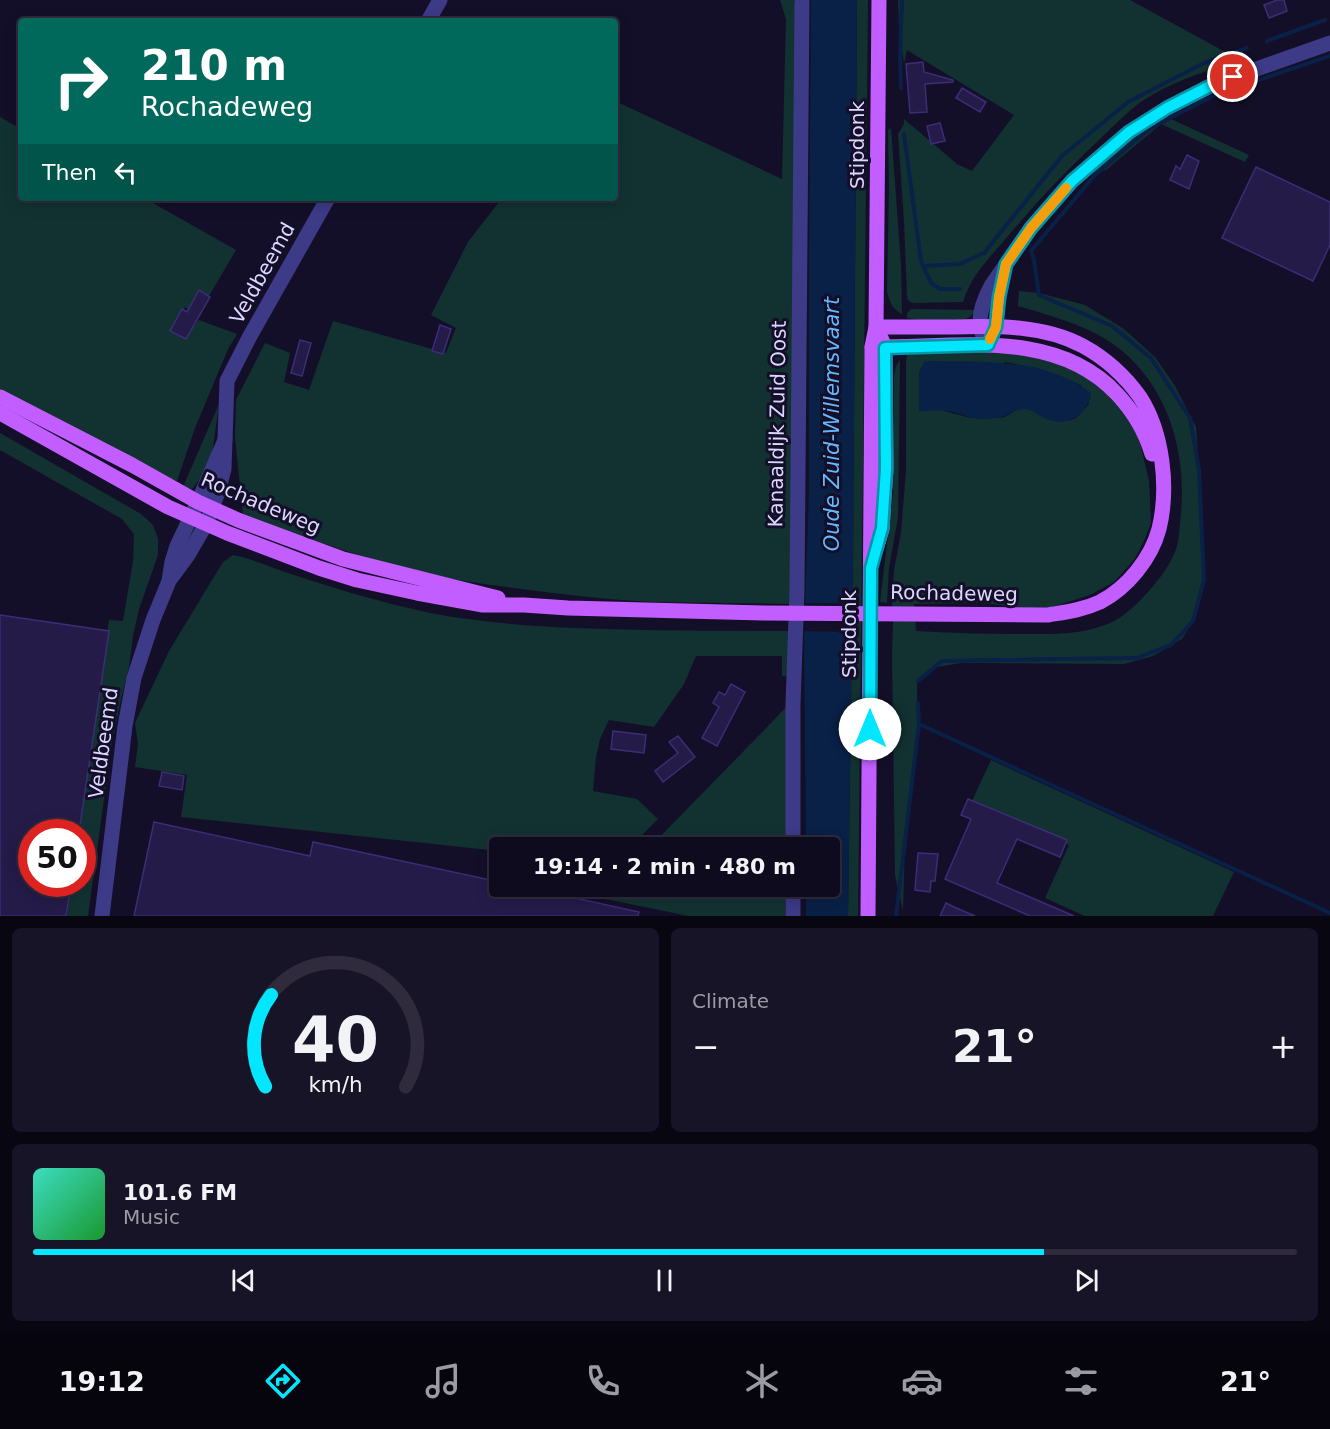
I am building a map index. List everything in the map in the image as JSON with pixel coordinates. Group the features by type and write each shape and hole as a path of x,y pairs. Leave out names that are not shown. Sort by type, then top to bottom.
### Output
{"main road":[{"name":"Stipdonk","path":"868,916 871,568 878,347 876,327 879,0"},
{"name":"Rochadeweg","path":"0,413 168,507 266,549 357,580 483,605 777,613 1048,615 1076,611 1102,601 1137,572 1149,553 1159,530 1163,488 1162,458 1154,428 1140,399 1124,377 1095,353 1069,339 1038,330 980,326 876,327"},
{"name":"Rochadeweg","path":"878,347 988,345 1022,348 1065,358 1092,372 1123,400 1138,421 1163,488"},
{"name":"Rochadeweg","path":"0,397 205,505 264,531 343,559 524,605"}],"street":[{"path":"430,18 440,0"},
{"name":"Kanaaldijk Zuid Oost","path":"793,837 802,0"},
{"path":"988,345 980,326 982,306 986,296 1031,228 1072,181 1129,132 1167,108 1214,84 1330,43"},
{"name":"Veldbeemd","path":"102,916 124,726 134,678 153,620 169,581 177,546 191,517 205,505 225,469 227,381 326,201"},
{"path":"988,345 996,327 1006,264"},
{"name":"Veldbeemd","path":"169,581 206,524 205,505"},
{"path":"793,897 794,916"}],"green space":[{"path":"780,0 794,0 797,10 795,604 636,601 567,595 461,580 358,555 243,514 235,438 236,400 265,343 290,353 284,382 309,390 333,321 446,353 456,328 431,315 468,242 500,201 618,201 618,102 782,179 786,19"},
{"path":"857,0 868,0 858,916 848,916 853,561"},
{"path":"898,0 1130,0 1240,60 1162,89 1128,112 1068,170 1020,222 976,274 963,302 912,303 907,296 898,134 904,124 904,119 957,164 972,171 1014,115 907,50 904,64"},
{"path":"1160,114 1249,155 1245,162 1161,124 1106,170 1093,173"},
{"path":"0,117 18,127 18,201 149,201 236,250 209,296 200,290 189,311 185,307 173,328 186,336 199,320 237,334 228,349 195,428 177,481 150,470 0,391"},
{"path":"891,128 901,265 902,314 892,305 887,292 888,130"},
{"path":"1019,291 1039,293 1085,305 1124,329 1155,357 1175,386 1196,427 1205,583 1196,616 1182,639 1153,656 1124,664 961,663 937,667 917,680 917,748 905,840 903,911 895,875 892,603 906,470 907,355 920,349 1028,354 1080,372 1112,397 1131,422 1140,443 1149,481 1151,523 1134,560 1114,582 1090,595 1052,607 1030,608 978,603 914,604 916,631 1052,634 1099,627 1121,617 1144,596 1165,570 1178,543 1182,499 1178,452 1173,429 1153,386 1139,367 1110,342 1085,328 1018,306","holes":["1005,362 1036,368 1081,385 1089,404 1076,418 1068,421 1030,409 1016,410 1005,417 998,418 971,418 944,411"]},
{"path":"911,309 976,310 965,319 936,321 907,318 907,313"},
{"path":"900,360 898,517 889,568 887,603 880,602 893,494 894,376"},
{"path":"219,404 211,461 192,489 183,487"},
{"path":"0,433 141,514 153,525 158,539 158,555 139,609 111,748 96,858 96,819 81,819 109,620 123,621 133,561 134,534 122,519 0,450"},
{"path":"233,555 379,601 466,619 575,628 795,631 794,676 782,676 782,656 696,656 684,684 654,727 609,720 600,739 593,791 637,799 658,819 640,837 489,837 489,850 181,817 187,775 135,767 138,744 135,723 169,651 223,562"},
{"path":"789,704 786,837 660,837"},
{"path":"991,760 1234,872 1213,916 1085,916 1045,898 1069,845 972,801"},
{"path":"69,897 91,897 88,916 67,916"},
{"path":"786,897 785,916 689,916 600,898"}],"water":[{"name":"Oude Zuid-Willemsvaart","path":"811,0 857,0 848,916 806,916 806,897 840,897 840,837 806,837 804,637 809,492"},
{"path":"924,362 993,362 1035,368 1054,373 1073,382 1091,393 1091,396 1081,413 1061,422 1052,421 1026,409 1000,418 982,419 947,411 919,411 919,372"}],"pier":[{"path":"802,603 855,603 855,632 802,631"}],"building":[{"path":"1284,0 1287,11 1269,18 1264,5"},
{"path":"923,62 924,72 953,80 953,82 925,84 927,112 910,113 906,64"},
{"path":"962,88 986,102 980,112 956,98"},
{"path":"940,123 945,141 931,144 927,126"},
{"path":"1187,155 1199,161 1189,189 1170,180 1176,166 1180,169"},
{"path":"1256,167 1330,202 1330,245 1313,281 1222,238"},
{"path":"199,290 210,297 186,339 170,331 182,309 187,312"},
{"path":"440,325 451,329 443,354 432,351"},
{"path":"300,340 311,343 302,376 291,373"},
{"path":"0,615 109,631 81,819 18,819 18,897 69,897 66,916 0,916"},
{"path":"731,684 745,692 717,746 702,738 719,707 713,703 719,692 725,695"},
{"path":"613,731 646,735 644,753 611,749"},
{"path":"678,736 695,757 663,782 655,771 678,753 669,742"},
{"path":"162,772 184,776 182,790 159,786"},
{"path":"968,799 1067,840 1060,857 1017,839 997,883 1074,916 1030,916 945,879 971,819 961,815"},
{"path":"154,822 310,856 313,842 489,880 489,897 571,897 639,912 638,916 134,916"},
{"path":"918,853 938,854 935,881 931,881 930,892 915,890"},
{"path":"946,903 954,907 975,916 940,916"}],"waterway":[{"path":"901,88 902,0"},
{"path":"1267,41 1325,20"},
{"path":"923,266 960,264 984,253 1062,156 1128,102 1204,63 1247,48"},
{"path":"918,681 942,661 1136,658 1171,645 1193,621 1204,580 1199,470 1190,418 1151,358 1112,326 1039,295 1031,251 1094,176 1149,129 1217,94 1330,56"},
{"path":"904,134 921,261 931,283 940,289 960,289"},
{"path":"918,703 919,724"},
{"path":"896,916 919,724 1330,913"}],"slow traffic":[{"path":"990,339 996,327 997,308 1006,264 1031,228 1066,188"}],"route":[{"path":"870,729 871,568 882,528 886,469 885,348 988,345 996,327 997,308 1006,264 1031,228 1072,181 1129,132 1167,108 1233,77"}]}
